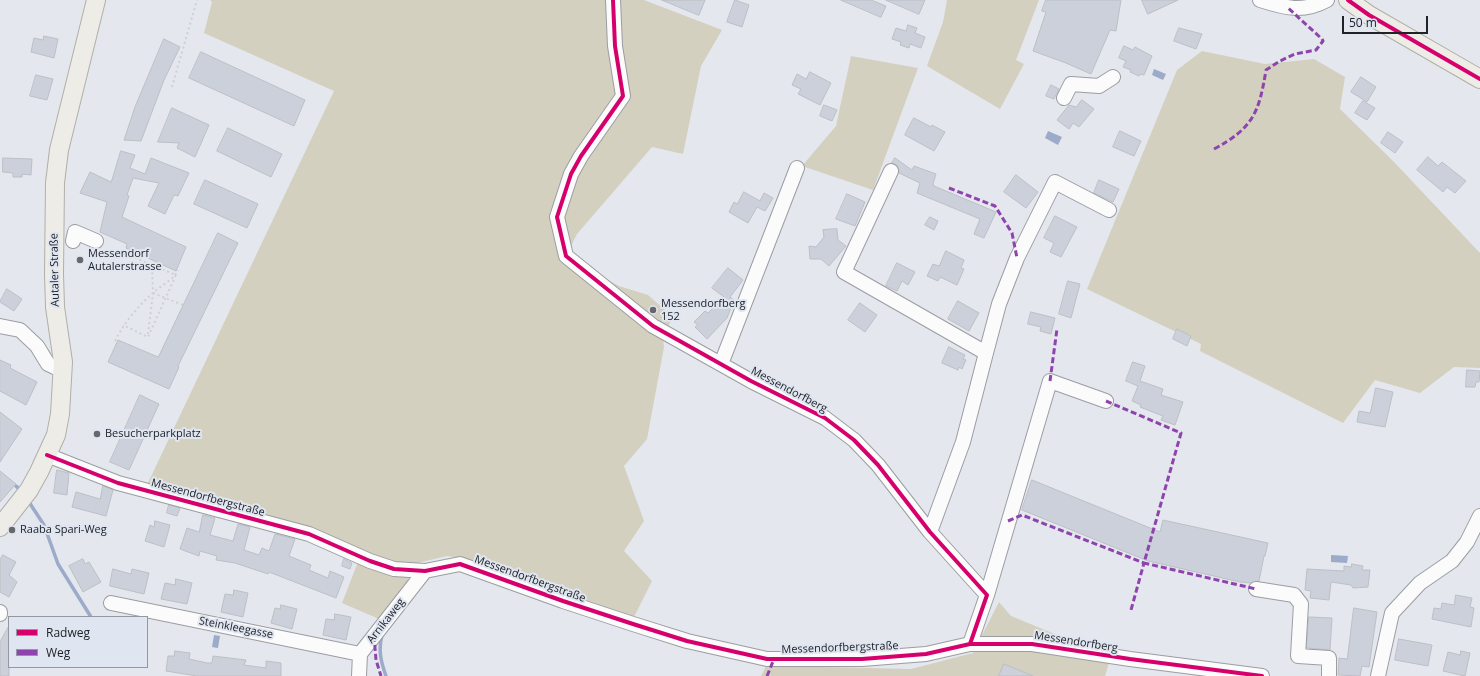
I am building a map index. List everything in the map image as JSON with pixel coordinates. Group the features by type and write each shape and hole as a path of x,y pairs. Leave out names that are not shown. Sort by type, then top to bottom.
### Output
{"main road":[{"name":"Autaler Straße","path":"0,526 26,494 47,455 56,435 60,414 63,371 55,307 55,183 59,150 96,0"},
{"path":"1348,0 1369,15 1480,79"}],"street":[{"name":"Messendorfberg","path":"613,0 615,46 623,96 581,156 571,174 557,217 566,256 653,326 825,418 854,440 878,465 930,532 987,595"},
{"path":"1260,0 1282,7 1303,9 1328,0"},
{"path":"1064,98 1072,84 1099,86 1113,77"},
{"path":"722,364 796,168"},
{"path":"891,170 844,272 986,353"},
{"path":"930,532 963,442 999,304 1017,258 1055,182 1108,210"},
{"path":"75,232 96,241"},
{"path":"0,326 20,330 37,346 48,364 63,371"},
{"path":"970,644 987,595 1050,381 1106,400"},
{"name":"Messendorfbergstraße","path":"47,455 118,483 310,534 370,561 388,567 425,571 460,564 563,601 633,624 688,641 767,660 862,659 926,654 970,644"},
{"path":"1378,676 1392,613 1420,583 1452,561 1467,542 1480,516"},
{"name":"Arnikaweg","path":"359,676 360,654 425,571"},
{"path":"1256,588 1294,595 1301,604 1298,656 1329,658 1328,676"},
{"name":"Steinkleegasse","path":"111,603 360,654"},
{"name":"Messendorfberg","path":"970,644 1032,644 1130,659 1262,676"}],"path":[{"path":"172,87 198,0"},
{"path":"121,252 176,275"},
{"path":"148,337 153,293 152,264"},
{"path":"148,337 178,270"},
{"path":"114,341 123,325 153,293 176,275"},
{"path":"153,293 183,305"},
{"path":"123,325 148,337"}],"shaded area":[{"path":"210,0 644,0 722,30 701,66 683,154 652,147 577,234 566,256 619,286 648,295 673,317 663,337 664,347 647,439 624,466 644,521 624,551 652,581 634,617 566,596 478,561 447,556 404,566 146,487 334,91 204,33 212,2"},
{"path":"947,0 1039,0 1016,60 1024,64 1000,109 927,66 943,22"},
{"path":"1202,51 1265,64 1314,59 1345,77 1340,109 1393,161 1480,253 1480,368 1454,367 1420,393 1375,380 1343,423 1200,351 1201,344 1087,289 1177,70"},
{"path":"851,56 918,68 873,190 802,166 836,126"},
{"path":"358,562 405,576 410,580 379,619 342,603"},
{"path":"999,602 1011,616 1089,648 1113,650 1105,676 761,676 767,664 911,669 973,653"}],"water":[{"path":"1154,69 1166,74 1163,80 1152,75"},
{"path":"1048,131 1062,137 1058,145 1045,138"},
{"path":"1331,555 1348,556 1347,563 1331,562"},
{"path":"214,635 220,636 218,648 212,647"}],"building":[{"path":"662,0 705,0 699,15"},
{"path":"735,0 749,5 742,27 727,22"},
{"path":"841,0 871,0 886,6 881,17"},
{"path":"886,0 925,0 919,14"},
{"path":"1046,0 1121,0 1116,31 1110,30 1091,74 1033,51 1046,12 1042,11"},
{"path":"1142,0 1178,0 1148,14"},
{"path":"908,25 917,28 915,33 925,37 921,48 910,44 909,48 900,45 901,42 892,39 896,28 906,31"},
{"path":"1179,28 1202,34 1196,49 1174,41"},
{"path":"44,36 58,39 54,58 31,52 34,38 43,40"},
{"path":"164,39 180,47 164,80 141,141 124,140 135,107"},
{"path":"1124,46 1133,50 1135,47 1152,56 1144,75 1140,74 1139,76 1130,72 1131,70 1123,67 1126,61 1119,58"},
{"path":"201,52 305,100 294,126 189,78"},
{"path":"810,72 831,83 820,105 798,94 801,89 792,85 797,74 806,79"},
{"path":"36,75 53,79 47,100 30,96"},
{"path":"1361,77 1376,87 1367,102 1351,92"},
{"path":"1051,85 1059,89 1054,99 1046,96"},
{"path":"1082,100 1094,109 1079,127 1073,123 1069,129 1057,120 1069,105 1076,107"},
{"path":"1363,101 1375,108 1367,120 1355,113"},
{"path":"824,105 837,110 832,121 820,116"},
{"path":"172,108 209,125 195,157 177,148 179,143 158,142"},
{"path":"914,118 931,127 932,125 945,132 934,151 905,135"},
{"path":"228,128 282,154 271,177 217,151"},
{"path":"1120,131 1141,141 1134,156 1113,147"},
{"path":"1388,132 1403,142 1395,153 1381,143"},
{"path":"121,151 135,155 130,168 145,174 151,158 189,173 178,196 174,195 165,214 148,206 159,183 133,178 122,217 186,247 176,271 126,248 127,244 100,232 107,202 80,193 90,172 111,182"},
{"path":"1428,157 1438,166 1442,162 1466,181 1455,193 1447,187 1443,192 1417,170"},
{"path":"3,158 32,159 31,175 22,174 22,177 13,177 13,173 3,172"},
{"path":"895,158 912,170 914,166 936,174 933,184 934,186 996,212 984,238 974,234 980,219 917,193 920,183 899,173 898,166 892,163"},
{"path":"1016,175 1038,192 1026,208 1004,192"},
{"path":"205,180 258,204 247,228 194,204"},
{"path":"1099,180 1119,189 1113,202 1094,193"},
{"path":"744,192 760,201 764,193 773,198 765,211 757,207 748,223 729,212 734,202 737,204"},
{"path":"847,194 865,202 855,226 836,219"},
{"path":"1055,216 1077,227 1061,257 1050,252 1054,243 1044,238"},
{"path":"930,217 938,221 934,230 925,225"},
{"path":"837,229 838,240 846,246 829,266 821,259 810,259 809,246 816,247 824,237 823,230"},
{"path":"218,233 238,243 178,366 179,367 169,389 108,362 118,340 158,357"},
{"path":"946,251 964,260 961,268 964,269 957,285 940,277 938,281 927,276 933,264 939,266"},
{"path":"897,263 915,272 908,285 902,281 897,291 886,286"},
{"path":"728,268 743,280 730,297 734,300 727,318 707,339 695,327 698,325 694,322 705,311 708,313 724,297 712,288"},
{"path":"1068,281 1080,284 1071,318 1059,314"},
{"path":"7,289 22,299 14,311 0,302"},
{"path":"958,301 979,313 969,331 948,319"},
{"path":"860,303 877,315 865,332 848,320"},
{"path":"1031,312 1055,318 1051,334 1040,331 1041,327 1028,324"},
{"path":"1177,329 1191,336 1187,346 1173,339"},
{"path":"949,347 965,355 963,359 966,360 962,369 959,367 958,370 942,363"},
{"path":"0,360 11,365 10,368 37,382 26,405 0,391"},
{"path":"1133,362 1145,366 1140,381 1163,389 1161,395 1183,402 1175,425 1161,420 1163,416 1140,407 1141,405 1132,401 1138,386 1126,381"},
{"path":"1467,370 1480,371 1479,382 1476,382 1475,387 1466,387"},
{"path":"1376,388 1393,392 1385,427 1357,422 1359,411 1370,413"},
{"path":"140,395 159,404 129,470 110,462"},
{"path":"0,412 22,429 0,462"},
{"path":"57,470 69,473 67,495 54,493"},
{"path":"0,471 16,484 0,502"},
{"path":"1032,480 1160,532 1163,520 1268,543 1259,581 1250,583 1240,582 1148,561 1022,510"},
{"path":"103,486 113,490 106,516 72,507 76,492 100,499"},
{"path":"169,505 180,508 177,516 167,513"},
{"path":"203,515 215,518 210,535 233,541 238,524 250,527 244,550 259,555 262,548 269,551 275,534 295,539 289,556 311,565 309,570 328,578 330,571 344,577 336,598 269,572 268,574 235,563 216,560 217,556 200,551 199,556 180,549 187,528 199,532"},
{"path":"155,521 170,525 164,547 145,541 150,525 154,527"},
{"path":"3,555 16,562 9,575 17,582 9,597 0,592 0,560"},
{"path":"83,559 85,564 89,562 101,582 83,592 69,566"},
{"path":"344,559 352,563 350,569 342,566"},
{"path":"1352,564 1363,566 1362,570 1370,570 1368,587 1353,588 1351,585 1331,582 1329,600 1310,598 1311,591 1305,590 1307,569 1344,571 1344,566 1351,567"},
{"path":"113,569 131,574 132,569 149,573 144,594 110,586"},
{"path":"176,579 192,583 187,604 161,599 165,583 175,585"},
{"path":"234,590 248,593 243,617 221,612 225,594 233,595"},
{"path":"1456,595 1472,598 1470,607 1474,608 1471,627 1432,619 1434,608 1441,609 1442,603 1454,605"},
{"path":"281,605 297,609 292,629 271,623 275,608 280,609"},
{"path":"1354,608 1377,612 1369,667 1362,666 1360,676 1338,675 1339,658 1347,659"},
{"path":"335,614 351,617 346,640 323,635 326,619 334,620"},
{"path":"1309,617 1332,618 1330,650 1307,648"},
{"path":"8,628 9,676 0,676 0,642"},
{"path":"1399,639 1432,645 1428,666 1395,660"},
{"path":"175,651 190,653 189,659 207,663 212,663 213,656 246,660 244,665 266,668 266,661 281,663 281,676 197,676 166,671 168,656 174,656"},
{"path":"1461,651 1470,653 1465,676 1443,671 1448,652 1460,655"},
{"path":"1004,664 1033,676 999,676"}],"waterway":[{"path":"16,486 21,491"},
{"path":"27,499 44,525 58,564 90,616"},
{"path":"382,635 380,646 386,676"}],"marked path":[{"path":"1214,149 1238,134 1252,118 1260,98 1266,70 1295,54 1316,50 1323,41 1287,7"},
{"path":"949,188 995,206 1012,233 1017,258"},
{"path":"1050,381 1057,329"},
{"path":"1106,401 1181,433 1144,563 1256,589"},
{"path":"1008,521 1022,515 1144,563 1131,610"},
{"path":"374,636 376,660 381,676"},
{"path":"767,676 774,659"}],"cycle path":[{"path":"613,0 615,46 623,96 581,156 571,174 557,217 566,256 653,326 751,381 825,418 854,440 878,465 930,532 987,595 970,644"},
{"path":"1348,0 1369,15 1480,79"},
{"path":"47,455 118,483 309,534 370,561 394,569 425,571 460,564 563,601 687,641 767,659 862,659 926,654 970,644 1032,644 1130,659 1262,676"}],"place":[{"name":"Messendorf Autalerstrasse","path":"80,260"},
{"name":"Messendorfberg 152","path":"653,310"},
{"name":"Besucherparkplatz","path":"97,434"},
{"name":"Raaba Spari-Weg","path":"12,530"}]}
